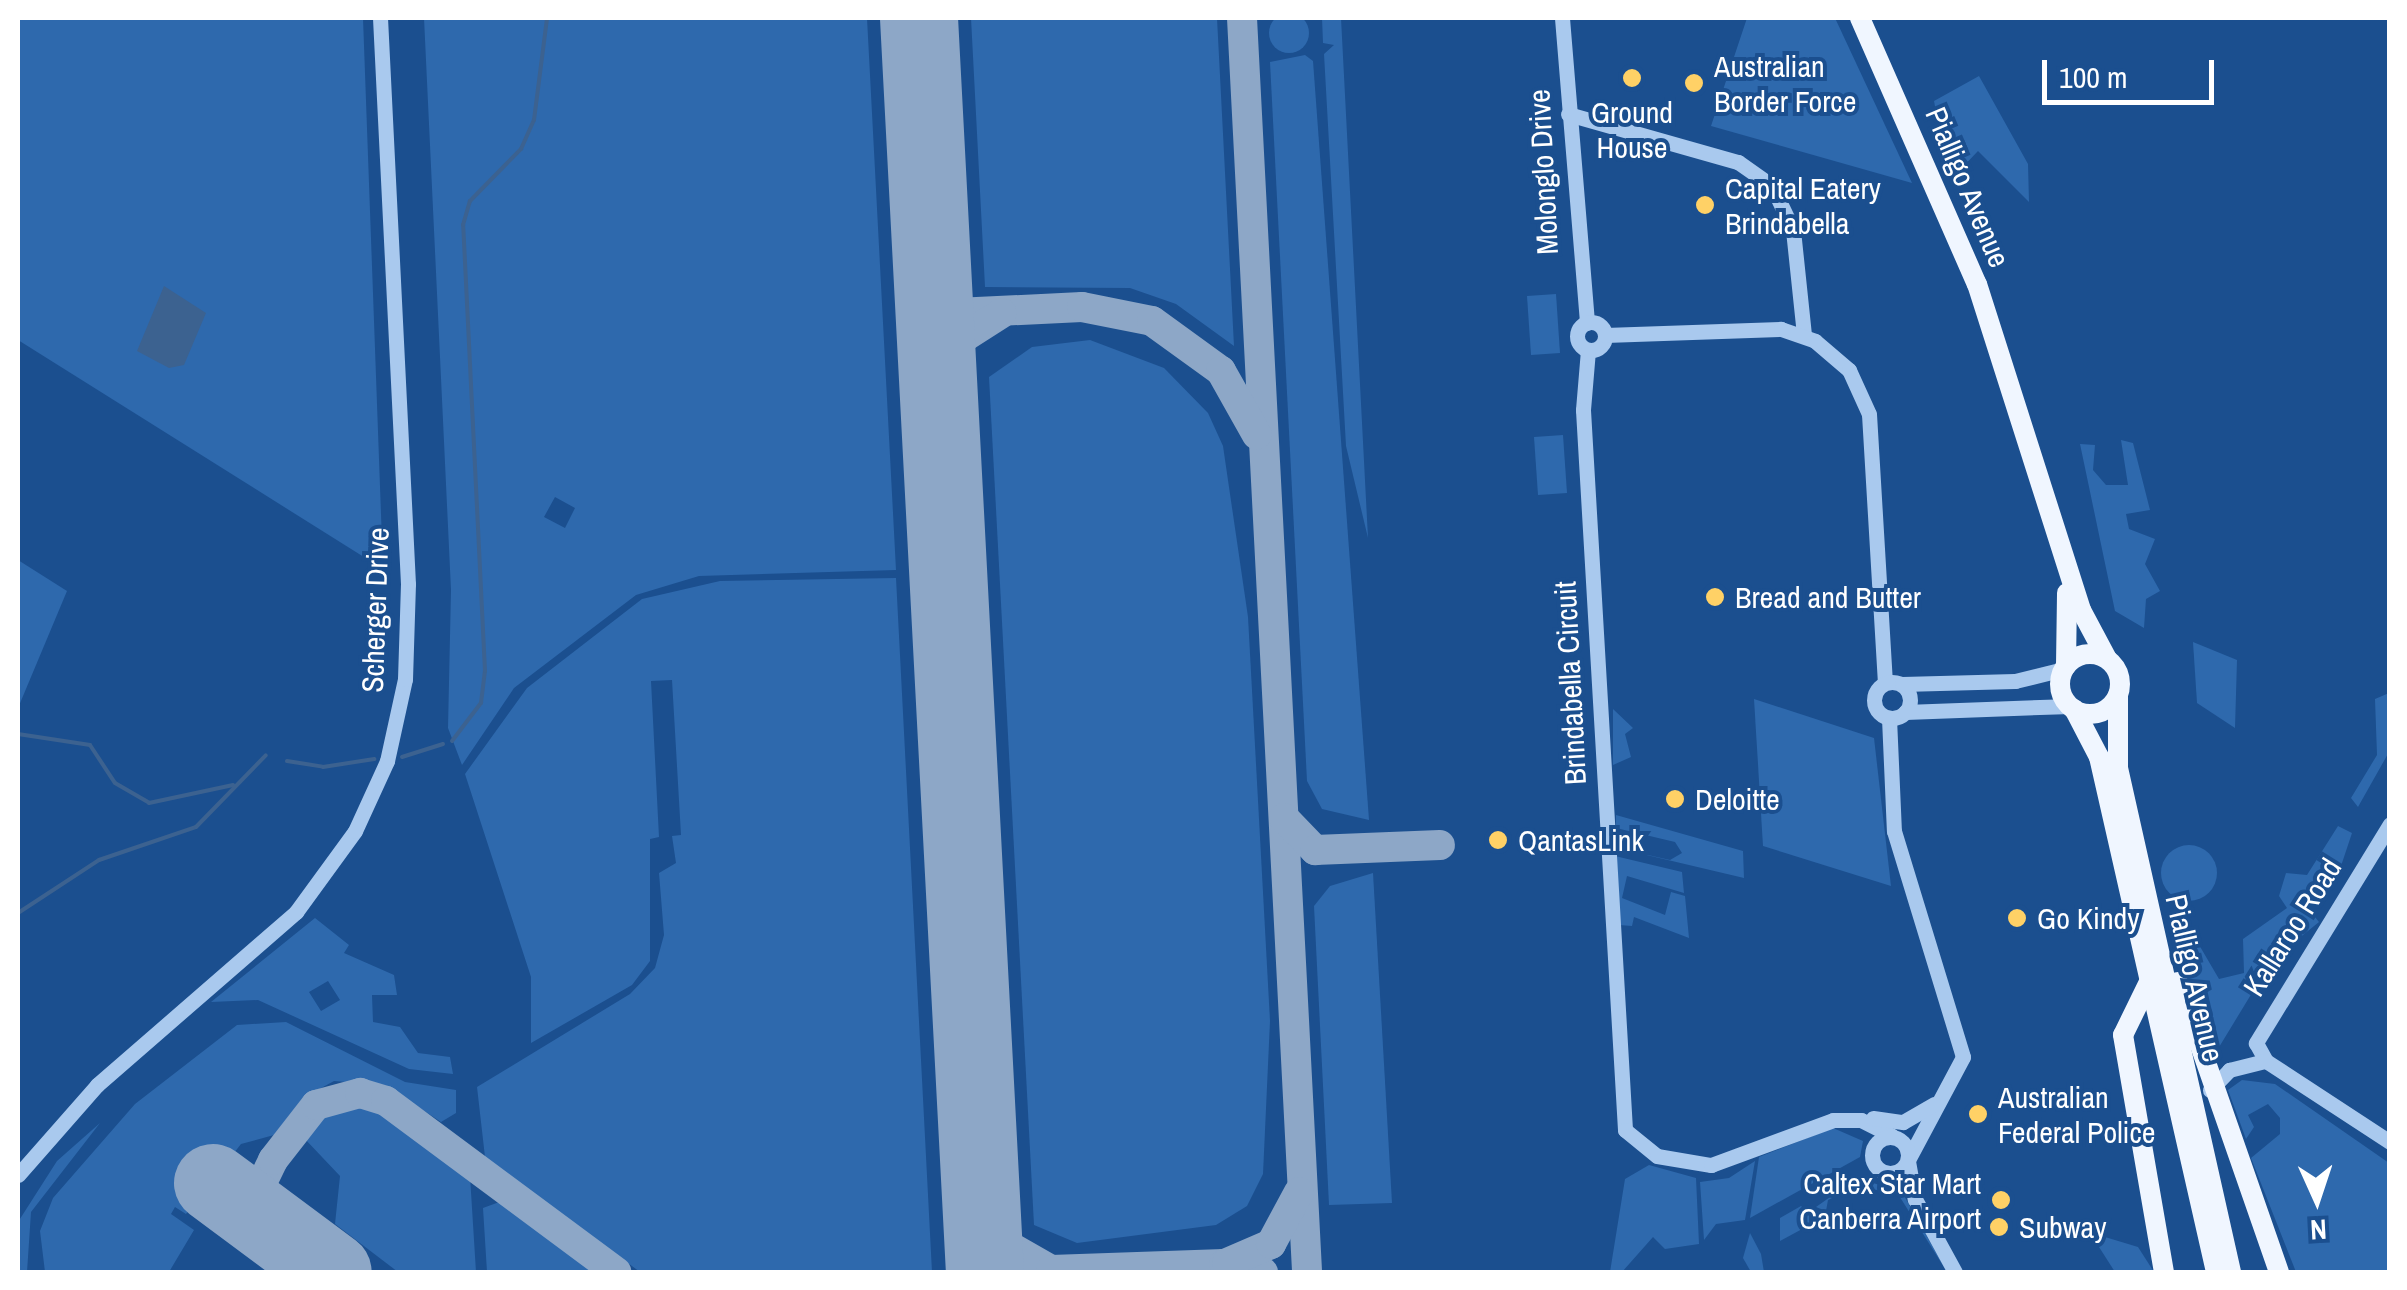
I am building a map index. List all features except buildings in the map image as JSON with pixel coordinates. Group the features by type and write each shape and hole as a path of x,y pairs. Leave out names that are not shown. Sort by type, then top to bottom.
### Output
{"main road":[{"name":"Pialligo Avenue","path":"1860,18 1994,328 2063,556 2107,659"},
{"name":"Pialligo Avenue","path":"2063,556 2065,668"},
{"path":"2085,654 2107,659 2118,694 2102,711 2072,708 2065,668 2085,654"},
{"name":"Pialligo Avenue","path":"2118,694 2114,744 2231,1272"},
{"name":"Pialligo Avenue","path":"2072,708 2100,757 2216,1272"},
{"path":"2128,814 2210,1090 2279,1270"},
{"path":"2150,980 2123,1035 2164,1272"}],"street":[{"name":"Scherger Drive","path":"18,1175 97,1085 296,912 355,831 387,759 408,584 380,18"},
{"name":"Molonglo Drive","path":"1562,18 1586,323 1577,340 1588,350"},
{"path":"1568,114 1754,171 1788,214 1792,282 1804,336"},
{"path":"1776,328 1792,282"},
{"path":"1586,323 1605,335 1776,328 1804,336 1849,370 1869,414 1894,683 1906,712"},
{"path":"1588,350 1605,335"},
{"name":"Brindabella Circuit","path":"1588,350 1583,410 1621,1117 1644,1151 1724,1174 1758,1148 1840,1120"},
{"path":"1886,1172 1908,1160 1962,1052 1894,832 1888,718 1873,701 1894,683 2015,681 2065,668"},
{"path":"1888,718 1906,712 2072,708"},
{"name":"Kallaroo Road","path":"2266,1061 2260,1030 2390,824"},
{"path":"2210,1090 2228,1070 2266,1061 2390,1142"},
{"path":"1840,1120 1903,1122 1938,1104"},
{"path":"1873,1149 1938,1104"},
{"path":"1840,1120 1893,1137 1908,1160 1915,1199"},
{"path":"1840,1120 1873,1149 1886,1172 1915,1199 1955,1272"}],"shaded area":[{"path":"1289,13 1303,19 1309,33 1303,47 1289,53 1275,47 1269,33 1275,19"},
{"path":"18,18 363,18 383,569 18,340"},
{"path":"424,18 867,18 896,570 699,576 636,595 514,688 462,765 448,728 451,590","holes":["555,497 575,508 565,528 544,517"]},
{"path":"971,18 1217,18 1234,346 1176,304 1130,288 985,287"},
{"path":"1322,18 1341,18 1368,538 1346,446 1324,54 1334,45 1323,43"},
{"path":"1747,18 1835,18 1912,183 1711,126"},
{"path":"1305,55 1313,61 1369,820 1322,809 1307,781 1270,62"},
{"path":"1979,76 2028,164 2029,202 1978,151 1957,173 1941,138 1934,101"},
{"path":"164,286 206,313 184,365 169,368 137,351"},
{"path":"1556,294 1560,353 1531,355 1527,296"},
{"path":"1090,340 1164,368 1208,413 1223,446 1248,617 1270,1021 1263,1174 1247,1206 1216,1225 1077,1243 1034,1225 989,377 1032,347"},
{"path":"1563,435 1567,493 1538,495 1534,437"},
{"path":"2121,440 2133,443 2150,510 2126,514 2129,529 2155,539 2145,564 2160,591 2146,599 2144,628 2115,611 2080,444 2095,445 2093,470 2106,485 2128,485"},
{"path":"18,560 67,591 18,708"},
{"path":"896,578 932,1272 640,1272 485,1157 477,1087 630,994 655,968 664,935 659,873 676,863 672,836 681,835 672,680 651,681 659,837 650,839 650,961 632,985 531,1043 531,977 465,774 527,688 642,599 720,581"},
{"path":"2193,642 2237,660 2235,728 2197,703"},
{"path":"2389,693 2389,752 2358,807 2351,798 2377,755 2375,699"},
{"path":"1754,699 1874,738 1891,886 1763,846"},
{"path":"1613,709 1633,728 1625,734 1631,757 1613,765"},
{"path":"1616,815 1743,851 1744,878 1617,848 1670,860 1682,853 1675,842 1616,828"},
{"path":"2338,826 2352,833 2336,881 2311,912 2319,922 2272,960 2210,1062 2176,937 2188,926 2219,979 2244,973 2243,939 2287,908 2279,896 2286,873 2307,875"},
{"path":"2189,845 2209,853 2217,873 2209,893 2189,901 2169,893 2161,873 2169,853"},
{"path":"1615,856 1682,872 1684,893 1627,876 1622,898 1665,915 1671,892 1685,896 1689,938 1634,917 1632,926 1619,925"},
{"path":"1373,873 1392,1203 1329,1205 1314,906 1330,886"},
{"path":"315,918 349,945 344,953 394,975 397,995 372,995 373,1022 400,1027 418,1053 450,1057 453,1074 409,1069 258,1000 211,1002","holes":["328,981 340,1000 321,1011 309,992"]},
{"path":"286,1022 405,1082 456,1090 456,1113 441,1122 385,1085 334,1081 303,1098 274,1135 241,1144 186,1214 175,1207 171,1214 194,1230 169,1272 45,1272 40,1231 53,1198 135,1104 237,1025"},
{"path":"2242,1080 2275,1084 2389,1163 2389,1272 2296,1272 2251,1158 2280,1134 2280,1118 2268,1104 2248,1115 2254,1127 2246,1139 2228,1090"},
{"path":"366,1104 470,1176 476,1272 398,1272 335,1224 340,1176 304,1138 331,1108"},
{"path":"100,1123 31,1212 27,1272 18,1272 18,1222 57,1161"},
{"path":"1833,1128 1863,1141 1860,1157 1750,1218 1759,1157"},
{"path":"1755,1161 1745,1220 1716,1224 1704,1240 1700,1182 1729,1178"},
{"path":"1649,1165 1696,1178 1699,1244 1665,1249 1653,1237 1622,1272 1610,1272 1625,1179"},
{"path":"1857,1178 1902,1192 1947,1272 1898,1194 1856,1186 1828,1200 1826,1211 1816,1207"},
{"path":"502,1201 599,1272 487,1272 483,1208"},
{"path":"1801,1206 1817,1221 1780,1241 1780,1218"},
{"path":"1750,1233 1761,1254 1764,1272 1751,1272 1743,1258"},
{"path":"2105,1237 2138,1247 2154,1272 2115,1272 2099,1247"}],"waterway":[{"path":"452,741 481,703 485,671 463,225 470,201 521,149 534,120 547,18"},
{"path":"18,734 90,745 115,783 149,803 233,785"},
{"path":"402,757 443,744"},
{"path":"18,913 99,860 196,827 266,755"},
{"path":"287,761 323,767 374,759"}],"taxiway":[{"path":"1242,18 1307,1272"},
{"path":"935,314 1082,307 1152,321 1221,371 1257,435"},
{"path":"939,395 963,338 1002,313"},
{"path":"1284,818 1315,850 1440,845"},
{"path":"272,1227 260,1187 273,1160 316,1105 360,1093 386,1101 616,1272"},
{"path":"1227,1263 1271,1244 1299,1192"},
{"path":"981,1205 1002,1242 1051,1270 1224,1264 1263,1272"}],"runway":[{"path":"919,18 985,1272"},
{"path":"213,1183 333,1272"}],"place":[{"name":"Ground House","path":"1632,78"},
{"name":"Australian Border Force","path":"1694,83"},
{"name":"Capital Eatery Brindabella","path":"1705,205"},
{"name":"Bread and Butter","path":"1715,597"},
{"name":"Deloitte","path":"1675,799"},
{"name":"QantasLink","path":"1498,840"},
{"name":"Go Kindy","path":"2017,918"},
{"name":"Australian Federal Police","path":"1978,1114"},
{"name":"Caltex Star Mart Canberra Airport","path":"2001,1200"},
{"name":"Subway","path":"1999,1227"}]}
